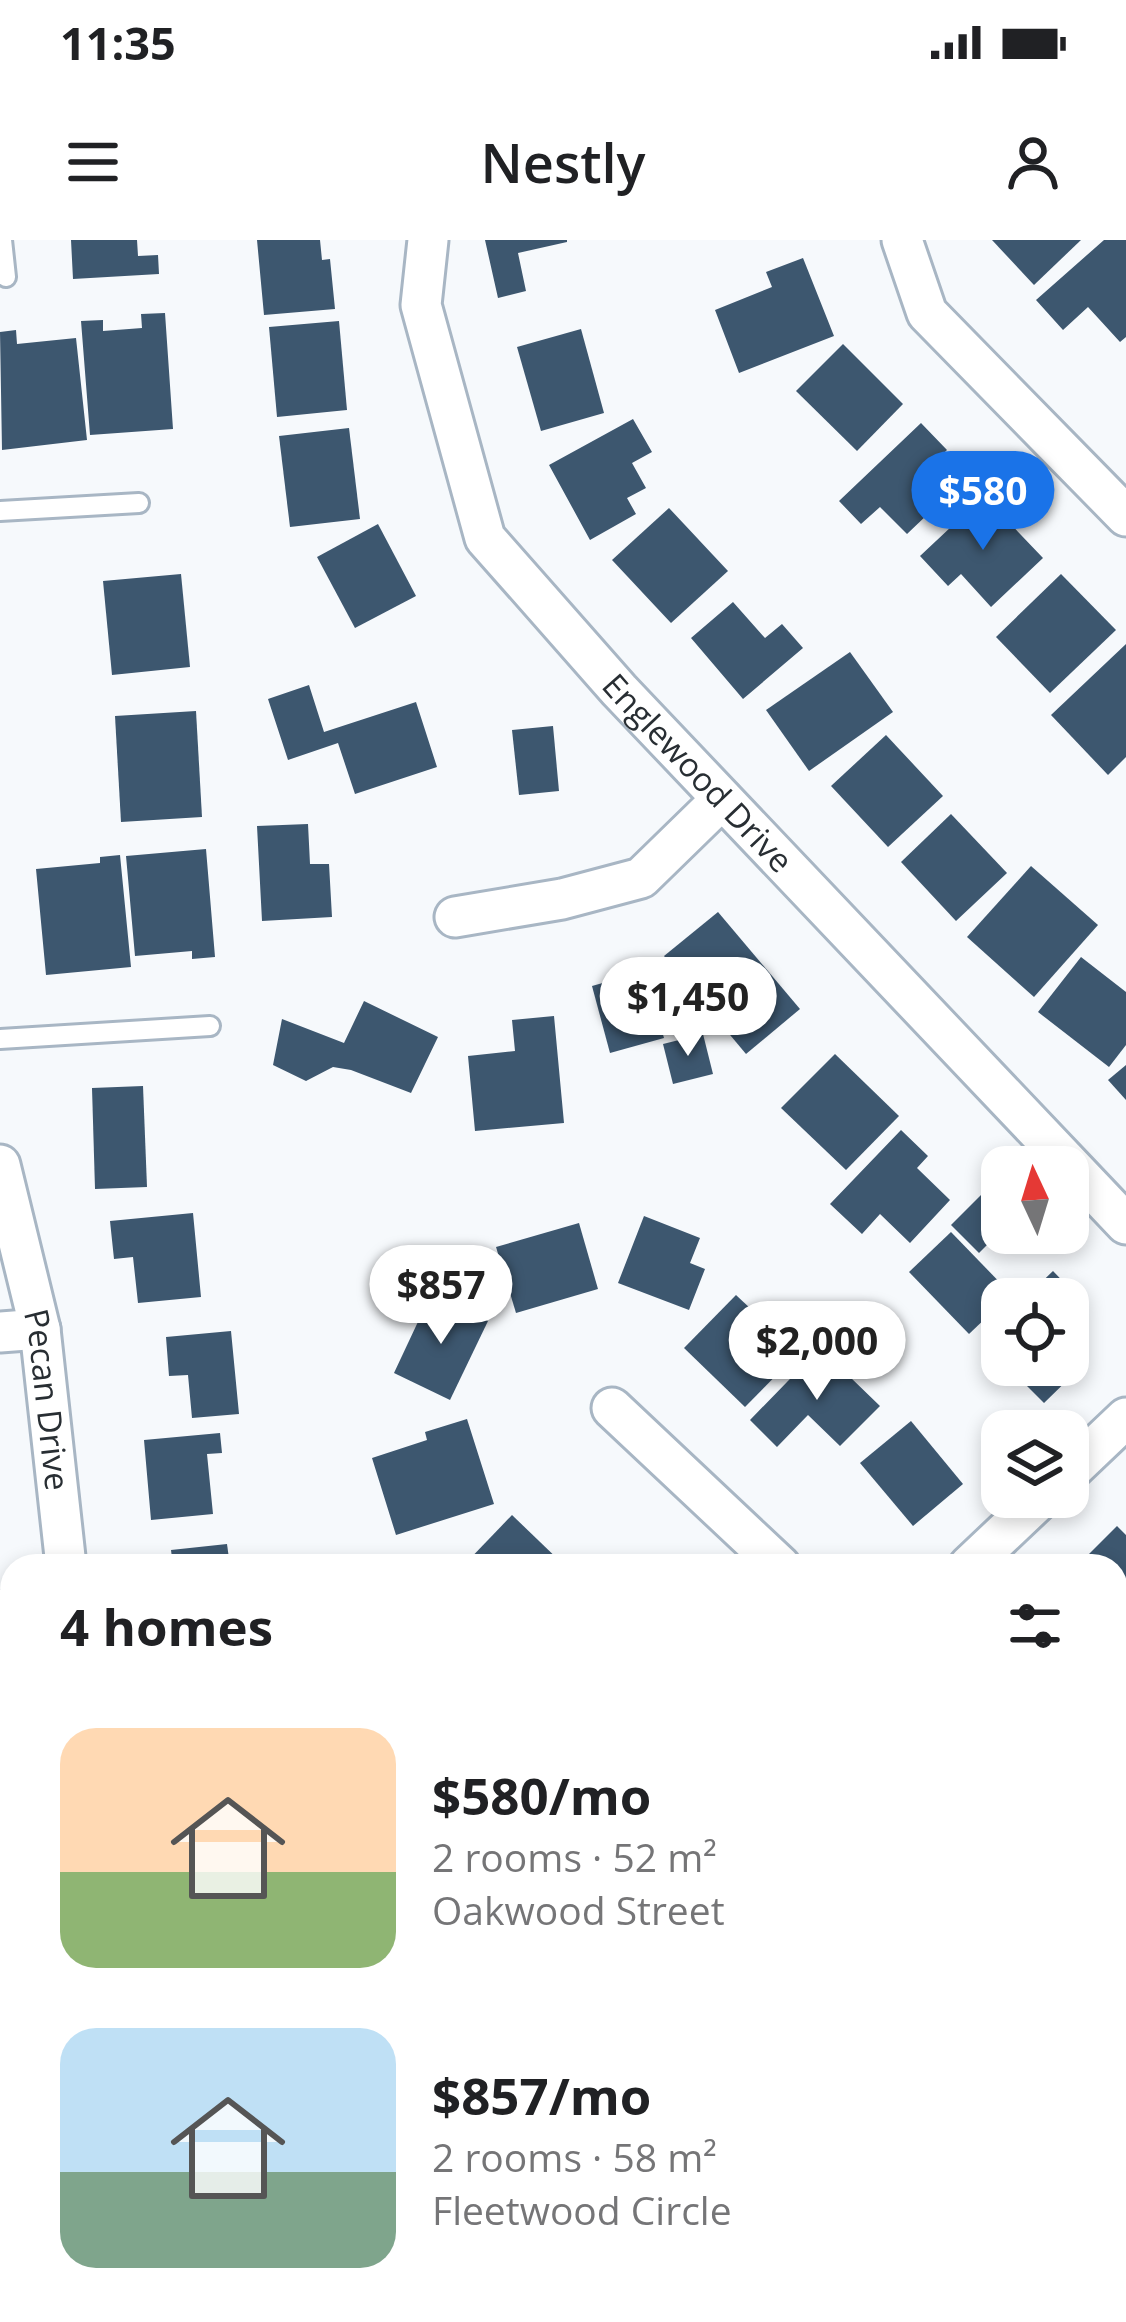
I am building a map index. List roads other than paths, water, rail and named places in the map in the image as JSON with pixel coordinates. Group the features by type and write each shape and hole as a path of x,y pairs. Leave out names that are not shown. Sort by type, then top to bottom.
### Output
{"street":[{"name":"Englewood Drive","path":"428,240 422,305 485,538 722,800 1126,1224"},
{"path":"902,240 927,313 1126,517"},
{"path":"455,917 562,899 641,878 722,800"},
{"name":"Pecan Drive","path":"0,1165 40,1329 66,1554"},
{"path":"0,1332 40,1329"},
{"path":"612,1408 767,1554"},
{"path":"1089,1453 1126,1418"},
{"path":"982,1554 1020,1518"}],"lane":[{"path":"2,240 6,277"},
{"path":"0,511 139,503"},
{"path":"0,1039 210,1027"}]}
